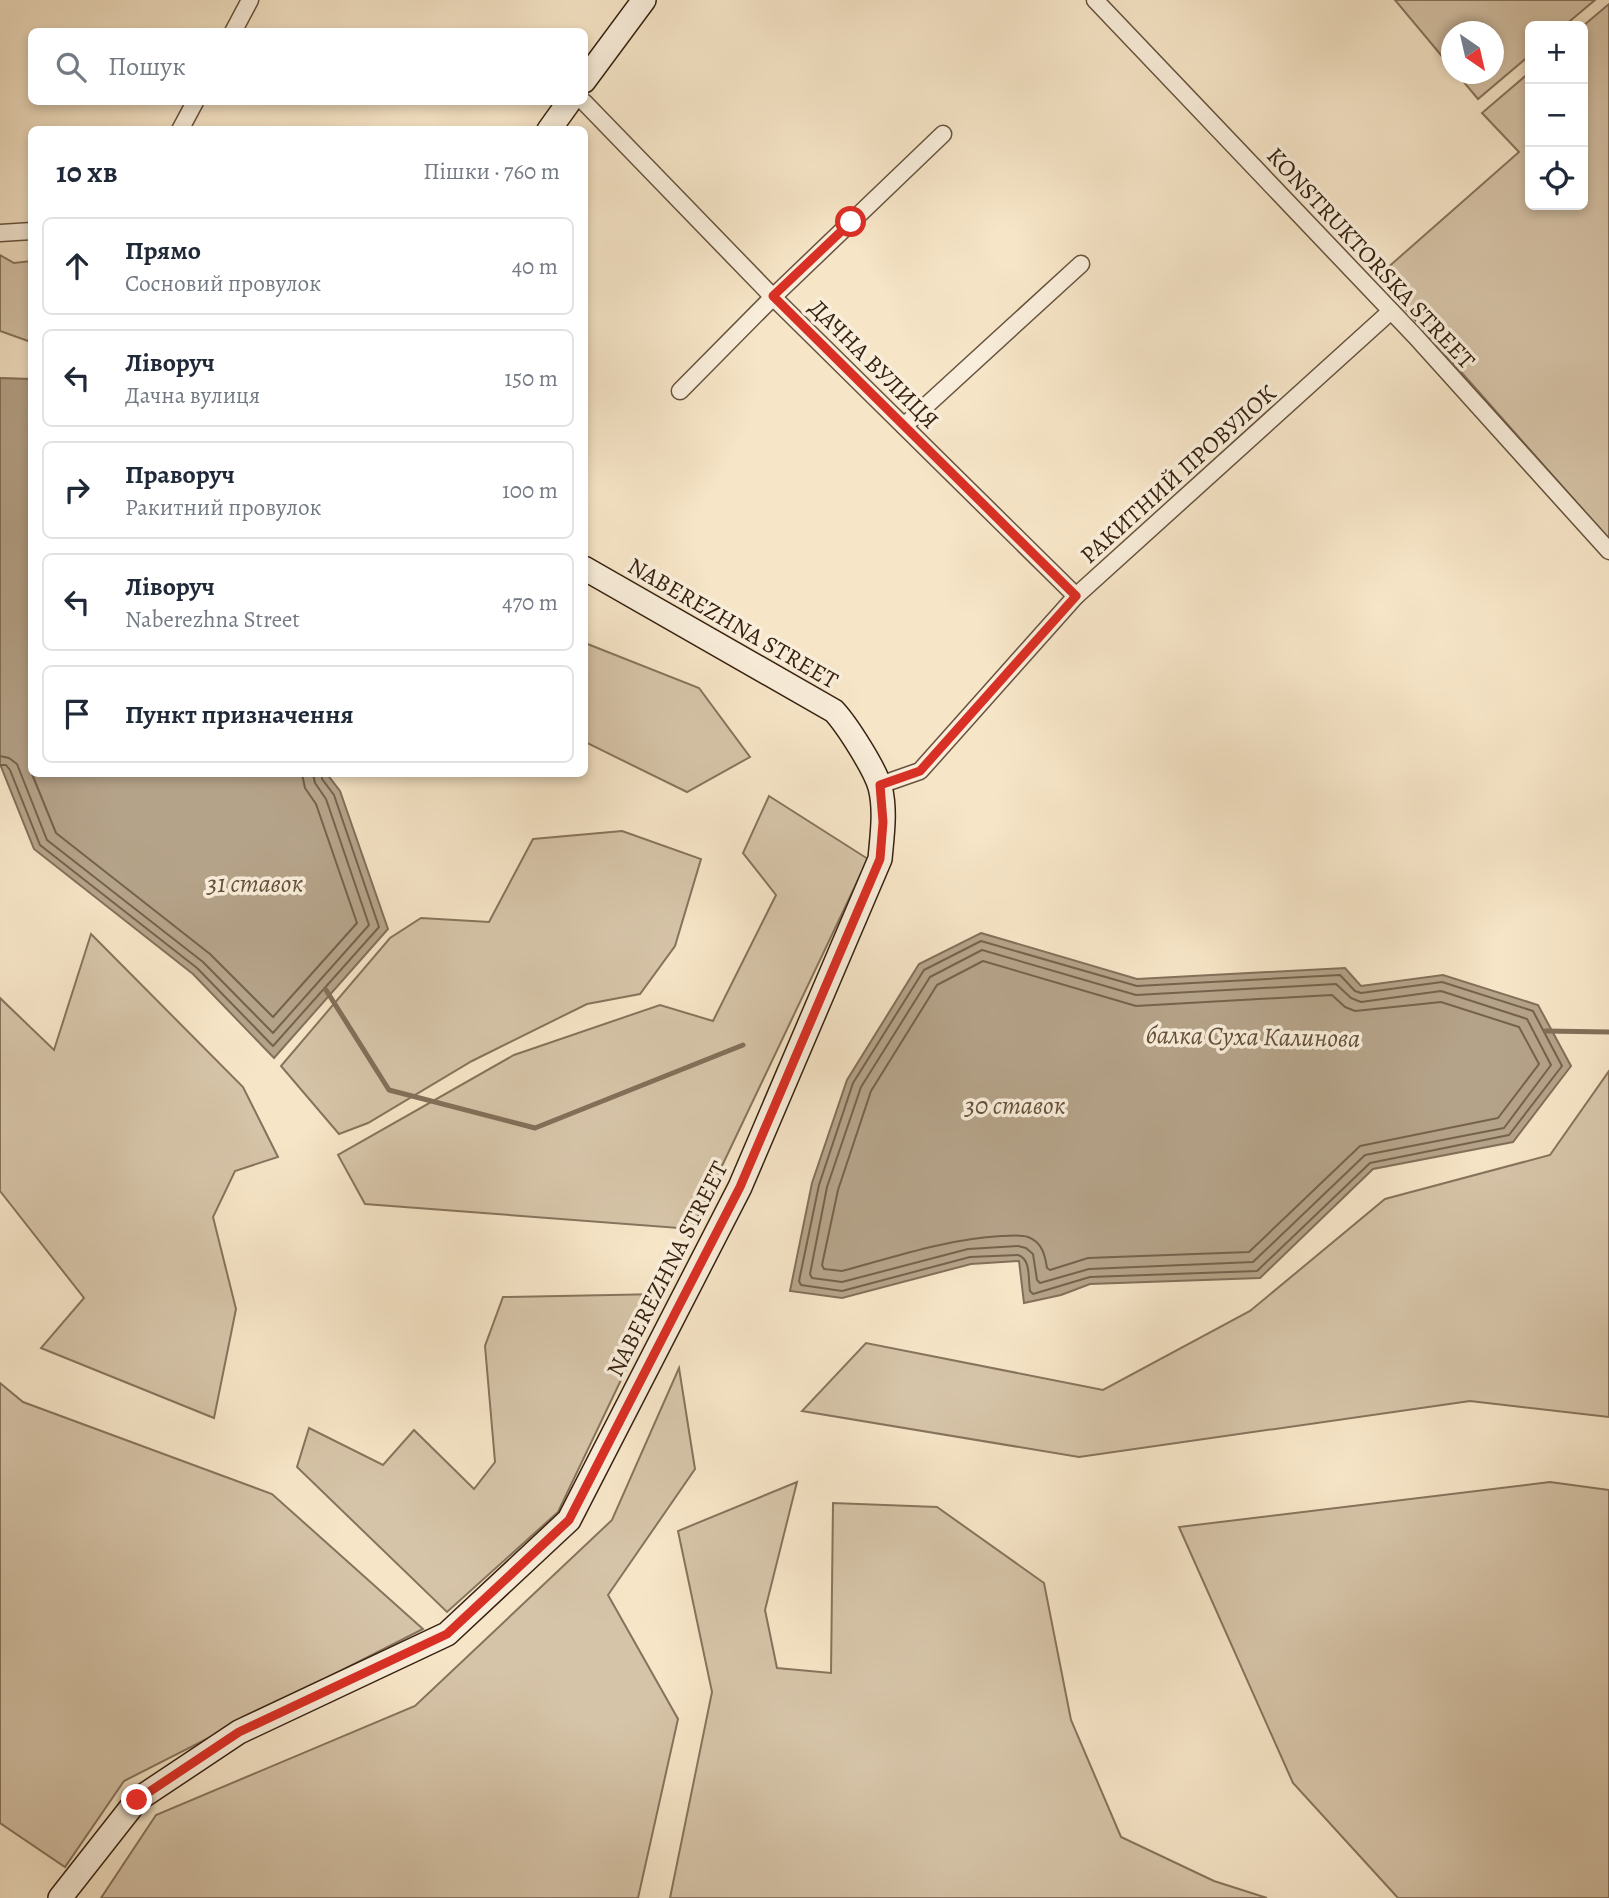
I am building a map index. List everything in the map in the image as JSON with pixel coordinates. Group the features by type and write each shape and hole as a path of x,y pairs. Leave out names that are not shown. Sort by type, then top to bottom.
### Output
{"street":[{"path":"235,28 250,0"},
{"path":"588,76 644,0"},
{"name":"KONSTRUKTORSKA STREET","path":"1095,0 1391,311 1609,551"},
{"path":"182,126 193,105"},
{"path":"552,126 567,105"},
{"name":"ДАЧНА ВУЛИЦЯ","path":"587,105 773,296 1076,596"},
{"path":"680,391 773,296 943,134"},
{"path":"0,233 28,231"},
{"path":"904,426 1081,264"},
{"name":"РАКИТНИЙ ПРОВУЛОК","path":"880,785 920,771 1076,596 1391,311"},
{"name":"NABEREZHNA STREET","path":"60,1898 137,1800 239,1732 447,1634 569,1520 740,1187 880,859 883,822 880,785 846,724 834,711 588,570"}],"shaded area":[{"path":"1395,0 1595,0 1570,21 1525,21 1525,59 1504,77 1504,21 1441,21 1441,55"},
{"path":"1609,4 1609,539 1377,277 1519,152 1482,113 1525,76 1525,210 1588,210 1588,22"},
{"path":"1465,84 1496,84 1478,99"},
{"path":"0,255 14,263 28,261 28,341 0,331"},
{"path":"588,644 699,688 750,757 687,792 588,743"},
{"path":"769,796 868,859 692,1229 365,1204 338,1155 514,1055 660,1005 713,1021 776,895 743,853"},
{"path":"622,831 701,859 675,946 640,994 587,1004 472,1061 368,1123 339,1134 281,1066 390,938 421,918 489,922 533,839"},
{"path":"91,934 243,1087 278,1157 235,1171 213,1217 236,1309 214,1418 41,1348 84,1298 0,1191 0,998 54,1050"},
{"path":"1609,1071 1609,1417 1470,1401 1079,1457 802,1411 866,1343 1103,1390 1250,1311 1385,1199 1550,1155"},
{"path":"662,1294 558,1512 447,1612 297,1467 309,1428 383,1465 414,1430 474,1489 495,1462 485,1346 503,1297"},
{"path":"679,1368 695,1469 608,1595 678,1719 638,1898 101,1898 156,1815 415,1706 612,1520"},
{"path":"0,1383 23,1402 272,1494 423,1629 124,1781 65,1867 0,1823"},
{"path":"797,1482 765,1610 777,1668 831,1673 833,1503 937,1507 1044,1583 1071,1720 1121,1837 1214,1881 1267,1898 670,1898 712,1692 678,1531"},
{"path":"1550,1482 1609,1490 1609,1898 1398,1898 1293,1783 1179,1527"}],"water":[{"name":"31 ставок","path":"0,378 28,379 28,777 329,777 340,791 388,929 274,1058 193,974 34,849 0,764"},
{"name":"30 ставок","path":"981,933 1137,979 1345,968 1361,986 1443,975 1538,1005 1571,1066 1513,1142 1373,1169 1260,1278 1090,1284 1061,1295 1024,1303 1019,1261 971,1264 842,1298 790,1291 812,1183 847,1080 919,964"}],"waterway":[{"name":"балка Суха Калинова","path":"326,990 389,1090 535,1128 743,1045"},
{"name":"балка Суха Калинова","path":"1546,1031 1609,1032"}],"route":[{"path":"137,1800 239,1732 447,1634 569,1520 740,1187 880,859 883,822 880,785 920,771 1076,596 773,296 851,222"}]}
